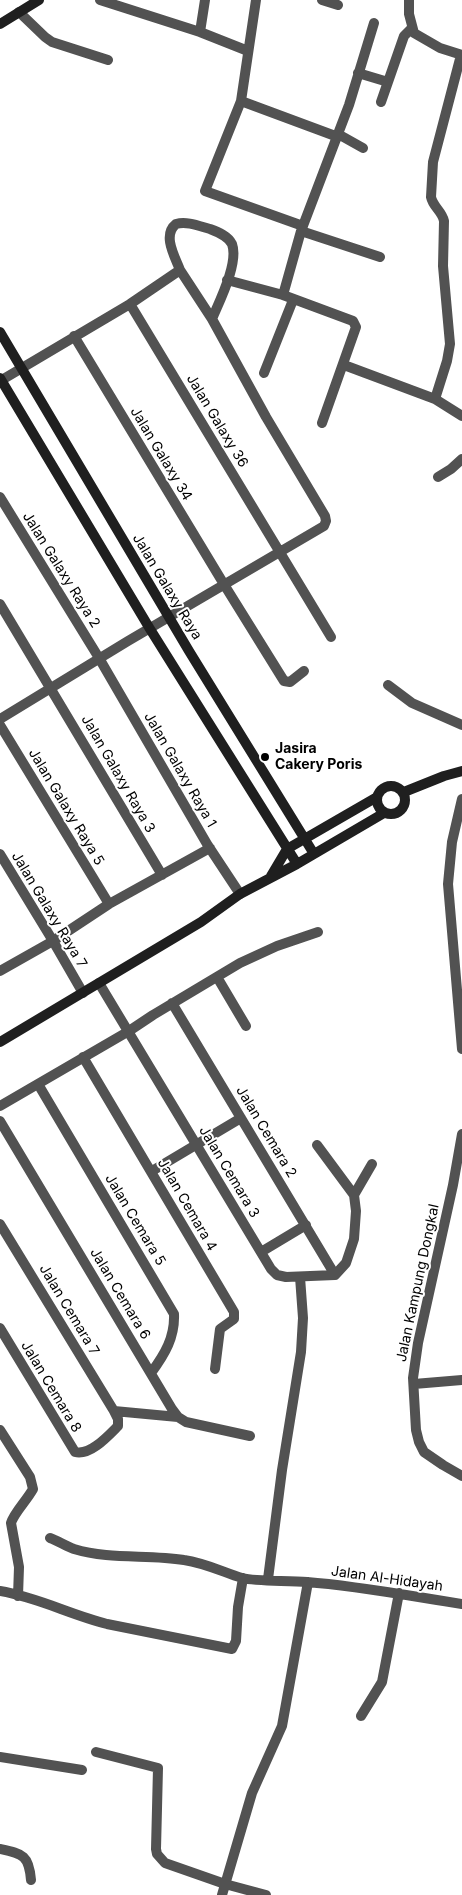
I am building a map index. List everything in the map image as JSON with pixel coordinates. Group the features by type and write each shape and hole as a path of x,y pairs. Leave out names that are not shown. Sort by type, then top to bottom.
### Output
{"street":[{"path":"0,24 39,0"},
{"path":"100,0 200,32 248,51"},
{"path":"200,32 205,0"},
{"path":"256,0 241,101 205,192 380,258"},
{"path":"322,0 337,6"},
{"path":"409,0 412,28 418,36 440,48 462,55 446,108 433,162 431,198 443,215 444,221 443,266 450,330 447,362 435,400"},
{"path":"19,12 44,37 52,42 108,60"},
{"path":"283,295 302,229 338,136 374,23"},
{"path":"381,102 404,36 412,28"},
{"path":"358,73 388,82"},
{"path":"241,101 338,136 363,148"},
{"path":"0,719 99,658 225,586 324,526 325,516 212,320 180,270 170,242 170,231 176,224 194,224 220,232 232,245 232,264 212,320"},
{"path":"180,270 130,304 0,380 150,629 296,864"},
{"path":"227,280 283,295 353,321 356,327 355,333 322,423"},
{"path":"264,373 293,300"},
{"name":"Jalan Galaxy 36","path":"130,304 331,637"},
{"name":"Jalan Galaxy Raya","path":"0,332 169,618 314,854"},
{"name":"Jalan Galaxy 34","path":"74,336 284,681 290,682 304,671"},
{"path":"344,365 435,400 462,416"},
{"path":"438,477 452,469 462,459"},
{"name":"Jalan Galaxy Raya 2","path":"0,497 99,658"},
{"name":"Jalan Galaxy Raya 3","path":"0,604 162,875"},
{"name":"Jalan Galaxy Raya 1","path":"99,658 210,848 240,894"},
{"path":"388,685 412,702 462,725"},
{"name":"Jalan Galaxy Raya 5","path":"0,725 109,904"},
{"path":"404,792 462,771"},
{"path":"0,1042 201,922 240,894 271,876 314,854 384,813 398,812 404,807 406,800 404,792 399,787 391,785 384,787 377,797 287,849 271,876"},
{"path":"377,797 379,807 384,813"},
{"path":"462,799 452,842 448,884 462,1049"},
{"path":"0,972 53,941 109,904 210,848"},
{"name":"Jalan Galaxy Raya 7","path":"0,854 83,993"},
{"path":"0,1106 129,1031 240,963 277,946 318,932"},
{"path":"218,977 246,1026"},
{"name":"Jalan Cemara 3","path":"99,983 271,1269 276,1275 300,1277 335,1275"},
{"name":"Jalan Cemara 2","path":"172,1003 335,1275"},
{"name":"Jalan Cemara 4","path":"83,1057 234,1312 234,1319 220,1329 215,1369"},
{"name":"Jalan Cemara 5","path":"38,1084 174,1314 174,1331 170,1342 151,1373"},
{"path":"152,1171 242,1118"},
{"name":"Jalan Cemara 6","path":"0,1121 162,1394 178,1417"},
{"name":"Jalan Kampung Dongkal","path":"462,1134 453,1185 418,1343 414,1384 416,1430 424,1452 443,1466 462,1476"},
{"path":"317,1145 354,1195 356,1211 354,1239 346,1263 335,1275"},
{"path":"354,1195 372,1164"},
{"name":"Jalan Cemara 7","path":"0,1224 114,1411"},
{"path":"260,1252 306,1225"},
{"path":"268,1580 282,1470 301,1352 300,1277"},
{"name":"Jalan Cemara 8","path":"0,1328 75,1452 79,1453 90,1449 109,1436 119,1423 114,1411"},
{"path":"414,1384 462,1380"},
{"path":"114,1411 178,1417 186,1422 250,1436"},
{"path":"0,1430 30,1477 33,1489 11,1523 19,1567 18,1596"},
{"name":"Jalan Al-Hidayah","path":"50,1538 73,1549 87,1552 104,1555 162,1557 185,1560 244,1578 308,1582 399,1593 462,1604"},
{"path":"0,1591 67,1610 98,1622 232,1649 236,1641 238,1607 244,1578"},
{"path":"222,1895 252,1793 282,1726 308,1582"},
{"path":"361,1716 382,1682 399,1593"},
{"path":"96,1752 158,1768 157,1854 165,1863 225,1884 266,1895"},
{"path":"0,1757 82,1770"},
{"path":"0,1849 22,1854 30,1864 31,1880"}],"place":[{"name":"Jasira Cakery Poris","path":"265,757"}]}
